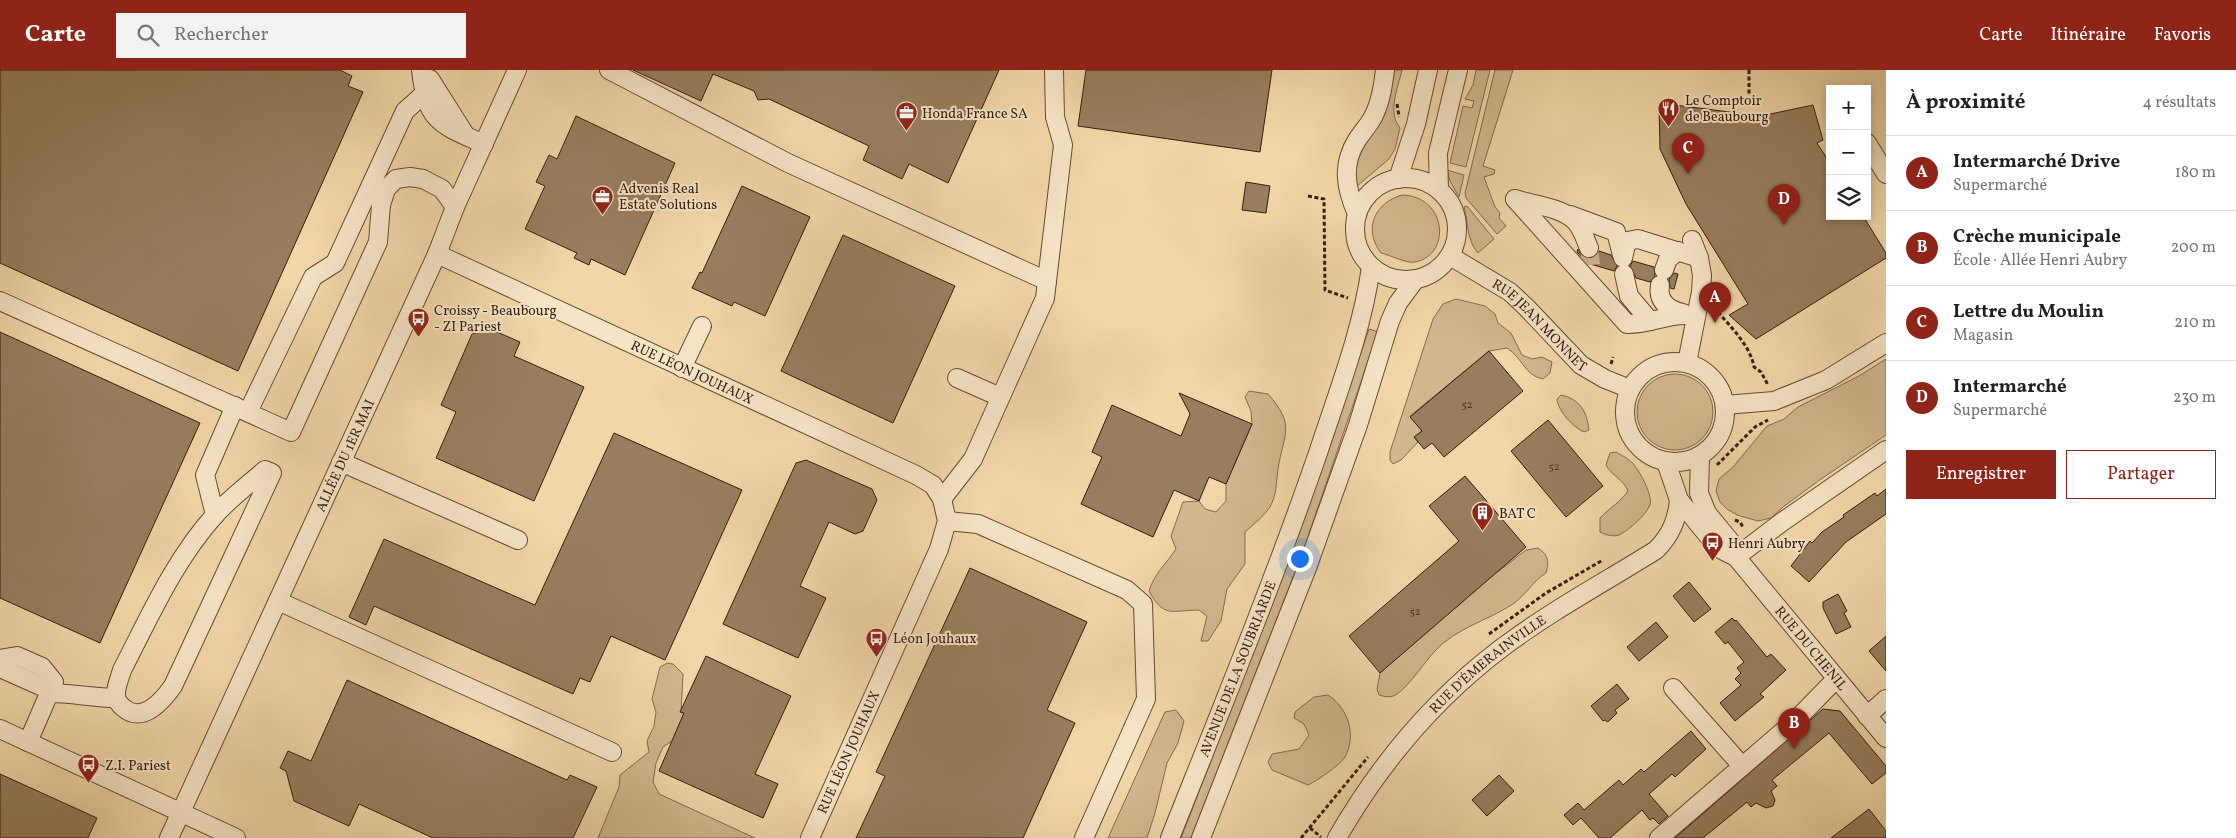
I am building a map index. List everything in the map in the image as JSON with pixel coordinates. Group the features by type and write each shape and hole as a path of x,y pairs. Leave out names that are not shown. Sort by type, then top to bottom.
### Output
{"street":[{"path":"422,70 430,92 432,113 438,121 445,127 484,144"},
{"name":"ALLÉE DU 1ER MAI","path":"169,838 209,756 437,254 455,208 517,70"},
{"path":"609,70 788,163 1046,289"},
{"path":"942,499 973,459 1046,289 1063,145 1055,117 1054,70"},
{"path":"1357,214 1347,188 1347,163 1352,149 1374,116 1385,70"},
{"path":"1398,179 1416,124 1428,70"},
{"path":"1439,190 1438,153 1458,70"},
{"path":"215,515 205,475 313,277 335,263 405,111 430,92"},
{"path":"1871,150 1886,174"},
{"path":"0,300 291,432 378,242 381,205 386,189 396,179 410,176 423,179 442,189 455,208"},
{"path":"1398,179 1427,182 1439,190 1449,201 1455,214 1458,228 1456,243 1450,256 1435,272 1415,280 1400,280 1385,276 1371,267 1362,256 1356,242 1357,214 1368,194 1387,182 1398,179"},
{"path":"1650,322 1629,296 1616,232 1561,212 1514,199 1627,324 1650,322 1689,315"},
{"path":"1561,212 1574,220 1580,228 1590,256 1595,289"},
{"path":"1623,266 1627,241 1632,239 1685,246 1699,258 1702,275 1701,292 1689,315 1686,363"},
{"path":"1685,246 1668,258 1658,293 1672,310 1689,315"},
{"name":"RUE LÉON JOUHAUX","path":"437,254 916,475 933,485 942,499 947,521 940,549 810,838"},
{"name":"RUE JEAN MONNET","path":"1450,256 1510,292 1528,308 1581,364 1605,379 1630,389"},
{"name":"AVENUE DE LA SOUBRIARDE","path":"1170,838 1301,502 1355,340 1365,304 1371,267"},
{"name":"AVENUE DE LA SOUBRIARDE","path":"1201,838 1307,568 1358,425 1390,321 1401,297 1415,280"},
{"path":"682,368 702,326"},
{"path":"1725,405 1774,401 1826,380 1886,343"},
{"path":"1670,362 1686,363 1700,369 1712,378 1720,391 1725,405 1724,420 1720,434 1711,447 1700,456 1683,462 1666,462 1656,459 1642,450 1631,437 1625,421 1625,405 1630,389 1640,375 1654,366 1670,362"},
{"path":"957,378 1000,397"},
{"path":"1736,557 1884,455"},
{"name":"RUE DU CHENIL","path":"1700,456 1699,493 1712,520 1730,541 1736,557 1886,738"},
{"path":"341,462 518,540"},
{"name":"RUE DU CHENIL","path":"1666,462 1679,500 1712,520"},
{"path":"265,470 272,473 184,666 160,703 141,713 127,711 121,706 116,694 122,670 162,591 193,542 215,515 265,470"},
{"name":"RUE D'ÉMERAINVILLE","path":"1337,838 1380,770 1429,714 1501,648 1539,621 1656,550 1665,541 1673,527 1678,514 1679,500"},
{"path":"1673,527 1712,520"},
{"path":"947,521 978,524 1127,590 1143,604 1146,699 1084,838"},
{"path":"278,601 612,752"},
{"path":"0,659 17,656 42,667 54,682 28,742"},
{"path":"0,668 43,687 50,693 70,693 86,689 116,694"},
{"path":"1659,838 1795,721 1836,679"},
{"path":"1673,688 1742,766"},
{"path":"1867,716 1886,699"},
{"path":"0,729 236,838"}],"path":[{"path":"1748,70 1749,94"},
{"path":"1308,196 1324,199 1325,290 1352,300"},
{"path":"1701,292 1747,348 1752,356 1754,367 1762,372 1766,379 1778,411 1774,416 1755,426 1712,470"},
{"path":"1712,520 1740,522 1743,527"},
{"path":"1301,838 1310,828 1323,838"}],"shaded area":[{"path":"1390,70 1402,70 1394,107 1396,122 1400,128 1395,149 1389,159 1356,187 1352,161"},
{"path":"1476,70 1490,70 1466,167 1450,163 1463,106 1472,108 1474,101 1465,99 1473,85"},
{"path":"1495,70 1513,70 1483,166 1495,170 1494,174 1484,177 1495,207 1500,213 1499,218 1506,226 1497,234 1466,198 1465,193"},
{"path":"1447,170 1464,175 1459,197 1450,181"},
{"path":"1402,195 1417,198 1428,205 1436,215 1439,226 1439,238 1435,249 1427,257 1415,262 1403,261 1381,253 1373,235 1372,227 1378,211 1384,204"},
{"path":"1467,206 1494,239 1478,253 1471,242 1464,207"},
{"path":"1456,299 1485,306 1495,314 1498,323 1511,333 1522,355 1532,359 1542,357 1552,362 1550,373 1543,379 1537,377 1507,348 1489,351 1410,416 1422,431 1414,437 1418,442 1401,460 1393,464 1390,460 1390,452 1433,319 1443,304"},
{"path":"1369,329 1378,332 1302,554 1191,838 1181,838 1293,550"},
{"path":"1886,359 1886,435 1821,479 1771,518 1758,521 1737,515 1720,502 1716,491 1719,479 1733,467 1767,426 1784,419 1798,407 1859,376"},
{"path":"1675,374 1690,377 1702,385 1710,397 1713,412 1710,427 1702,439 1690,447 1675,450 1660,447 1648,439 1640,427 1637,412 1640,397 1648,385 1660,377"},
{"path":"1249,391 1268,394 1277,405 1285,422 1286,430 1275,493 1268,510 1245,532 1245,564 1227,589 1221,621 1208,641 1201,641 1207,616 1199,610 1170,611 1164,609 1154,600 1149,591 1157,574 1176,549 1171,536 1183,502 1199,501 1205,509 1216,512 1226,501 1226,484 1252,424 1251,411 1245,397"},
{"path":"1561,395 1578,403 1584,412 1589,430 1584,432 1567,418 1558,404 1557,399"},
{"path":"1616,452 1635,466 1646,485 1650,496 1650,505 1645,513 1628,530 1619,535 1612,536 1600,532 1600,518 1628,491 1606,465 1610,453"},
{"path":"1538,548 1547,559 1546,573 1518,600 1503,610 1452,636 1435,651 1397,694 1388,697 1379,695 1377,689 1380,673 1491,577 1526,550"},
{"path":"667,663 673,664 683,674 681,712 684,713 672,741 663,747 656,763 653,782 659,794 755,838 598,838 619,787 620,775 649,752 647,741 654,726 656,712 652,699 660,667"},
{"path":"1328,695 1341,707 1348,723 1350,740 1349,749 1345,757 1323,776 1308,785 1272,770 1268,762 1272,754 1299,749 1309,735 1304,724 1294,718 1295,712 1314,697"},
{"path":"1176,710 1184,721 1178,743 1167,763 1147,838 1108,838 1165,712"}],"building":[{"path":"0,70 340,70 352,76 348,86 363,92 238,371 0,263"},
{"name":"Honda France SA","path":"633,70 999,70 948,183 909,164 902,179 863,160 869,146 769,99 758,100 754,91 713,74 701,101"},
{"path":"1086,70 1272,70 1260,152 1078,126"},
{"path":"1659,103 1761,116 1813,105 1823,140 1817,143 1826,157 1826,220 1865,220 1886,253 1886,258 1756,339 1729,315 1748,304 1686,204 1660,149"},
{"path":"576,116 675,163 625,275 591,259 589,265 574,258 577,253 525,229 545,186 536,182 549,155 557,159"},
{"path":"1246,182 1270,186 1266,213 1242,210"},
{"path":"742,186 810,217 765,316 734,302 732,306 692,288 700,272 702,273"},
{"path":"843,235 955,286 893,423 781,371"},
{"path":"1578,249 1582,256 1587,258 1594,258 1599,251 1611,255 1617,266 1614,271 1587,263 1577,252"},
{"path":"1633,261 1654,267 1655,276 1650,282 1636,278 1630,266"},
{"path":"1674,273 1678,274 1674,289 1670,288 1669,279"},
{"path":"488,328 520,342 514,356 584,387 534,501 436,458 456,412 441,405 472,334"},
{"path":"0,332 200,423 100,643 0,598"},
{"path":"1489,351 1523,391 1444,457 1432,443 1424,449 1414,437 1422,431 1410,417"},
{"path":"1179,393 1252,424 1226,484 1209,477 1199,501 1174,490 1153,537 1081,504 1102,457 1092,452 1112,405 1181,436 1190,414"},
{"path":"1548,420 1603,486 1566,517 1511,451"},
{"path":"614,433 742,490 665,660 611,636 590,682 580,678 573,694 374,606 366,625 349,617 384,539 535,605"},
{"path":"806,460 872,489 877,500 863,531 855,534 829,522 800,586 826,598 798,658 723,624 796,463"},
{"path":"1465,476 1526,547 1380,673 1349,636 1459,541 1429,506"},
{"path":"1886,489 1886,514 1846,542 1809,582 1791,566 1810,541 1812,543 1822,532 1844,517 1843,515 1875,493 1877,496"},
{"path":"970,568 1087,622 1047,710 1075,723 1023,838 856,838 885,776 876,772"},
{"path":"1689,582 1711,609 1694,622 1673,596"},
{"path":"1838,594 1847,611 1844,613 1851,627 1836,634 1823,608 1823,602"},
{"path":"1732,618 1736,620 1767,657 1771,654 1786,670 1760,694 1764,697 1735,721 1720,703 1741,685 1735,679 1741,673 1737,668 1744,662 1728,642 1725,644 1715,632"},
{"path":"1656,622 1668,637 1639,661 1627,647"},
{"path":"1886,636 1886,671 1869,651"},
{"path":"706,656 791,696 755,774 778,784 763,818 659,771 684,713 680,712"},
{"path":"347,680 567,780 570,775 597,787 573,838 433,838 359,804 349,826 294,801 286,771 280,768 288,751 311,761"},
{"path":"1617,684 1629,699 1615,710 1617,713 1608,722 1603,721 1591,706"},
{"path":"1823,709 1840,711 1886,766 1886,773 1872,784 1829,733 1772,780 1777,786 1771,791 1775,800 1773,806 1766,808 1756,803 1751,807 1747,802 1703,838 1675,838"},
{"path":"1691,731 1706,749 1675,777 1672,774 1649,794 1668,816 1659,824 1653,818 1650,820 1642,810 1610,838 1599,838 1581,818 1573,825 1564,815 1578,803 1584,810 1619,780 1623,785 1641,769 1644,772"},
{"path":"0,774 97,818 88,838 0,838"},
{"path":"1499,775 1514,791 1487,816 1472,800"},
{"path":"1869,809 1886,831 1886,838 1831,838"}],"tunnel":[{"path":"1589,248 1591,265"}],"place":[{"name":"Le Comptoir de Beaubourg","path":"1669,127"},
{"name":"Honda France SA","path":"906,132"},
{"name":"Lettre du Moulin","path":"1688,174"},
{"name":"Advenis Real Estate Solutions","path":"603,215"},
{"name":"Intermarché","path":"1784,225"},
{"name":"Intermarché Drive","path":"1715,323"},
{"name":"Croissy - Beaubourg - ZI Pariest","path":"418,337"},
{"name":"BAT C","path":"1483,532"},
{"name":"Henri Aubry","path":"1712,562"},
{"name":"Léon Jouhaux","path":"877,657"},
{"name":"Crèche municipale","path":"1794,749"},
{"name":"Z.I. Pariest","path":"89,784"}]}
